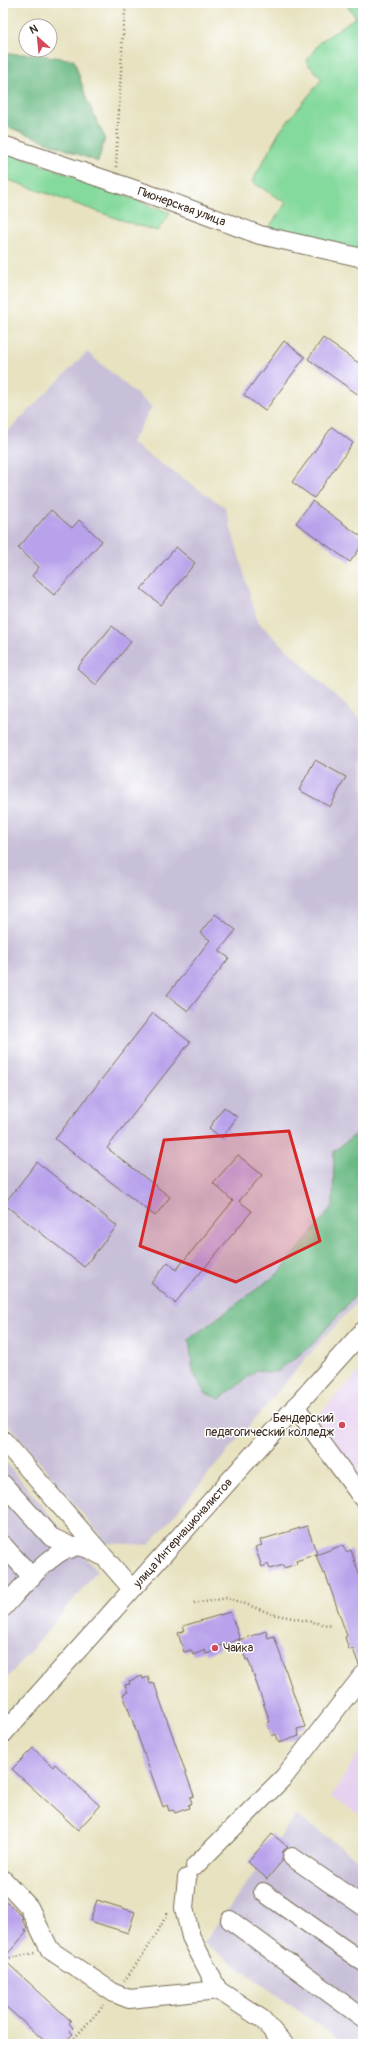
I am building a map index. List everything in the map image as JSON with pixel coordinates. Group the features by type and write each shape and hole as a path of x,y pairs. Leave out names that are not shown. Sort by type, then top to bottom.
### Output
{"street":[{"name":"Пионерская улица","path":"3,145 158,197 260,235 363,258"},
{"name":"улица Интернационалистов","path":"3,1734 363,1331"},
{"path":"295,1406 363,1499"},
{"path":"3,1440 132,1589"},
{"path":"3,1484 51,1537 68,1545 70,1549"},
{"path":"3,1545 32,1577"},
{"path":"3,1608 46,1562 62,1551 82,1546 106,1558"},
{"path":"284,2044 262,2019 218,1990 191,1937 184,1908 191,1872 284,1778 363,1675"},
{"path":"292,1858 363,1906"},
{"path":"3,1879 29,1907 50,1950 114,1993 129,1999 218,1990"},
{"path":"263,1892 363,1962"},
{"path":"230,1920 363,2018"}],"path":[{"path":"115,183 123,32 126,3"},
{"path":"194,1603 227,1597 272,1614 332,1626"},
{"path":"69,2044 114,1993 150,1946 161,1928 169,1908"},
{"path":"3,1954 9,1958 50,1950"}],"highlighted area":[{"path":"289,1131 320,1241 236,1282 140,1246 164,1140"}],"shaded area":[{"path":"87,352 152,407 131,443 225,507 258,622 363,722 363,1296 307,1357 149,1545 107,1543 3,1418 3,436"},
{"name":"Бендерский педагогический колледж","path":"363,1367 363,1483 316,1418"},
{"path":"3,1459 97,1572 3,1683"},
{"path":"363,1746 363,1817 331,1797"},
{"path":"296,1815 363,1863 363,2044 345,2044 204,1943"}],"green space":[{"path":"345,3 363,3 363,252 267,230 286,203 252,182 280,131 322,79 306,62 320,42 356,17"},
{"path":"3,54 18,54 18,58 58,58 74,60 87,100 105,138 98,162 3,125"},
{"path":"3,150 171,213 157,231 127,222 3,178"},
{"path":"363,1129 363,1287 312,1345 278,1371 269,1373 257,1370 220,1399 205,1393 193,1372 189,1339 280,1272 333,1206 334,1151"}],"building":[{"path":"323,338 363,366 363,398 308,359"},
{"path":"284,341 305,357 265,411 244,395"},
{"path":"332,427 353,443 314,498 292,482"},
{"path":"312,501 363,538 363,544 350,562 296,523"},
{"path":"51,510 72,528 79,520 102,541 54,595 32,576 39,567 18,548"},
{"path":"176,547 195,563 161,605 141,589"},
{"path":"112,626 131,642 96,685 77,668"},
{"path":"315,760 346,777 330,807 299,790"},
{"path":"215,914 236,930 219,951 229,958 188,1011 167,995 210,940 200,933"},
{"path":"153,1013 190,1042 107,1148 170,1197 155,1216 55,1139"},
{"path":"224,1107 237,1117 222,1138 209,1128"},
{"path":"238,1155 262,1175 239,1201 252,1211 175,1303 151,1283 168,1262 176,1270 233,1201 213,1183"},
{"path":"37,1162 117,1226 84,1267 4,1204"},
{"path":"307,1526 317,1554 296,1561 297,1564 284,1568 283,1565 270,1569 268,1564 262,1567 255,1547 262,1545 260,1540"},
{"path":"343,1545 346,1552 351,1550 363,1586 363,1665 359,1665 353,1649 349,1650 345,1637 347,1636 325,1573 323,1574 316,1555"},
{"path":"230,1612 240,1639 219,1646 220,1649 206,1654 205,1650 193,1655 191,1650 184,1652 178,1633 185,1630 183,1626"},
{"path":"266,1631 268,1638 274,1636 305,1727 297,1729 299,1736 279,1743 276,1734 272,1736 267,1723 270,1722 248,1659 246,1660 239,1640"},
{"path":"142,1676 143,1679 148,1677 150,1684 154,1683 194,1796 190,1797 192,1803 188,1805 189,1808 175,1813 173,1810 169,1811 167,1805 163,1807 123,1694 128,1692 125,1685 130,1684 129,1681"},
{"path":"33,1748 53,1767 55,1764 100,1806 78,1830 12,1769"},
{"path":"272,1834 288,1847 283,1851 282,1861 267,1879 248,1862"},
{"path":"3,1899 22,1916 23,1922 27,1927 25,1930 27,1932 3,1959"},
{"path":"97,1900 135,1912 128,1933 90,1921"},
{"path":"3,1959 71,2021 69,2023 73,2028 70,2031 73,2034 63,2044 48,2044 3,2004"}],"place":[{"name":"Бендерский педагогический колледж","path":"342,1425"},
{"name":"Чайка","path":"215,1648"}]}
